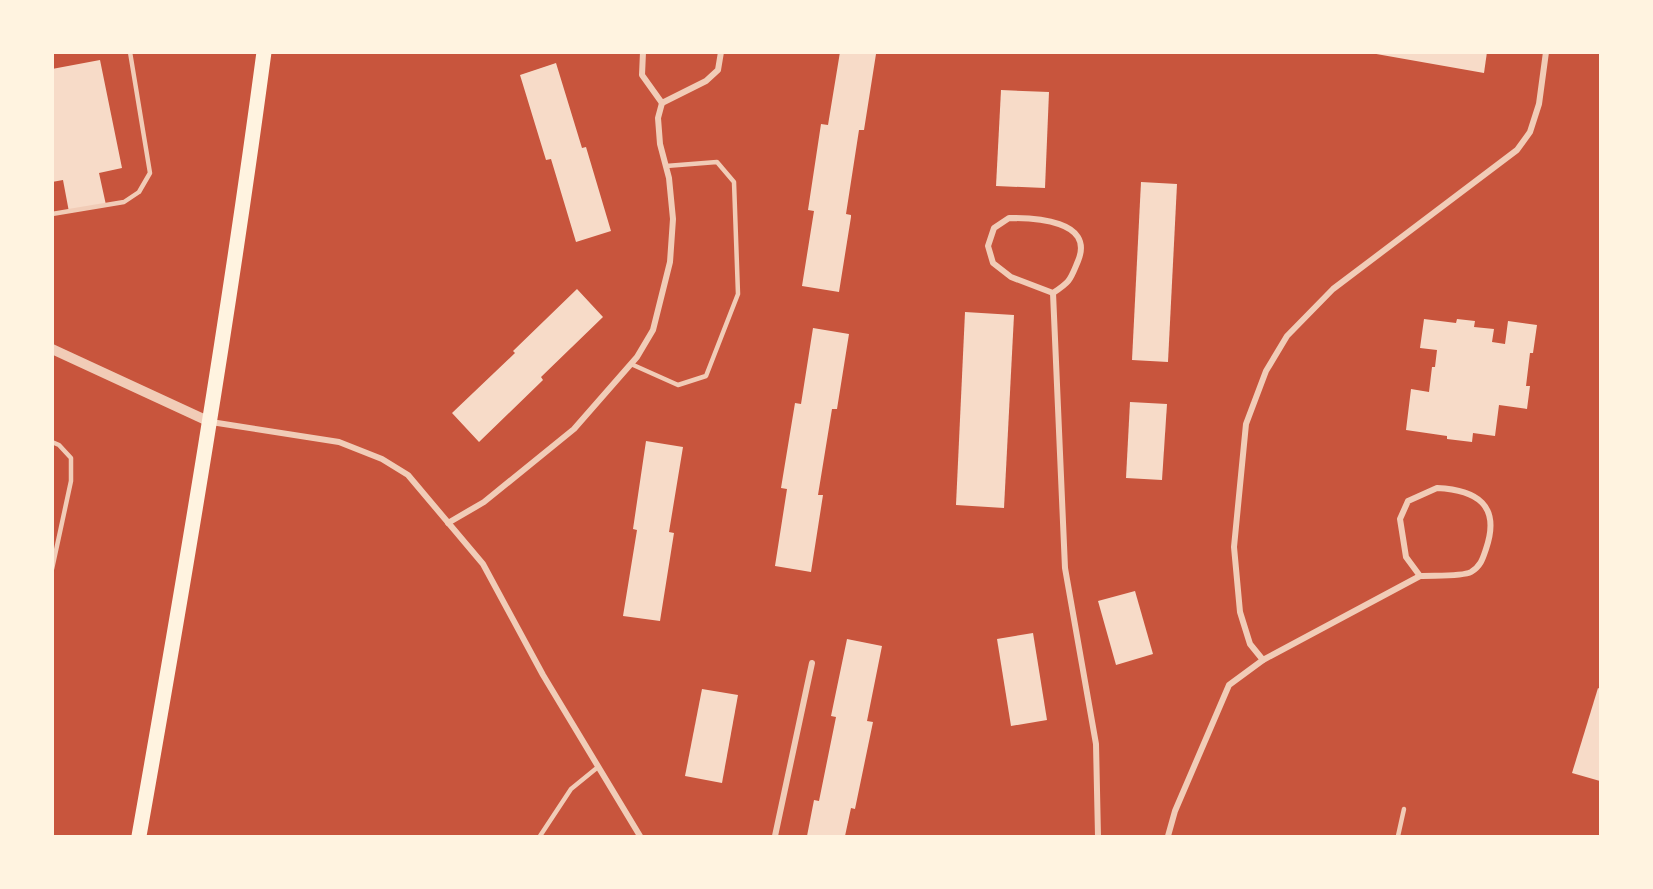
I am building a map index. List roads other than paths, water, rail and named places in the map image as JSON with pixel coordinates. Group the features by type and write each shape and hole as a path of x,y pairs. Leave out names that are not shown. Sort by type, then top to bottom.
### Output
{"main road":[{"path":"139,837 210,422 245,198 264,52"}],"street":[{"path":"643,52 642,75 662,103"},
{"path":"448,523 484,502 574,429 631,364 653,330 670,262 673,219 658,118 662,103 706,81 718,70 721,52"},
{"path":"1263,660 1250,644 1240,612 1234,547 1246,424 1266,371 1287,336 1333,289 1517,150 1530,132 1536,113 1546,52"},
{"path":"1009,218 1038,219 1062,224 1078,236 1082,253 1069,282 1053,293 1011,277 993,263 988,246 994,228 1009,218"},
{"path":"1053,293 1065,568 1095,744 1098,837"},
{"path":"52,349 210,422 339,442 382,459 408,475 483,564 543,675 640,837"},
{"path":"1168,837 1175,811 1229,685 1263,660 1420,576 1470,573 1481,565 1491,534 1490,514 1481,500 1459,489 1437,488 1408,501 1400,519 1406,557 1420,576"},
{"path":"774,837 812,663"}],"lane":[{"path":"52,214 124,202 139,192 150,172 130,52"},
{"path":"631,364 678,385 706,376 738,294 734,182 717,162 666,166"},
{"path":"52,442 59,445 71,458 71,481 52,569"},
{"path":"540,837 571,789 598,767"},
{"path":"1398,837 1404,809"}]}
